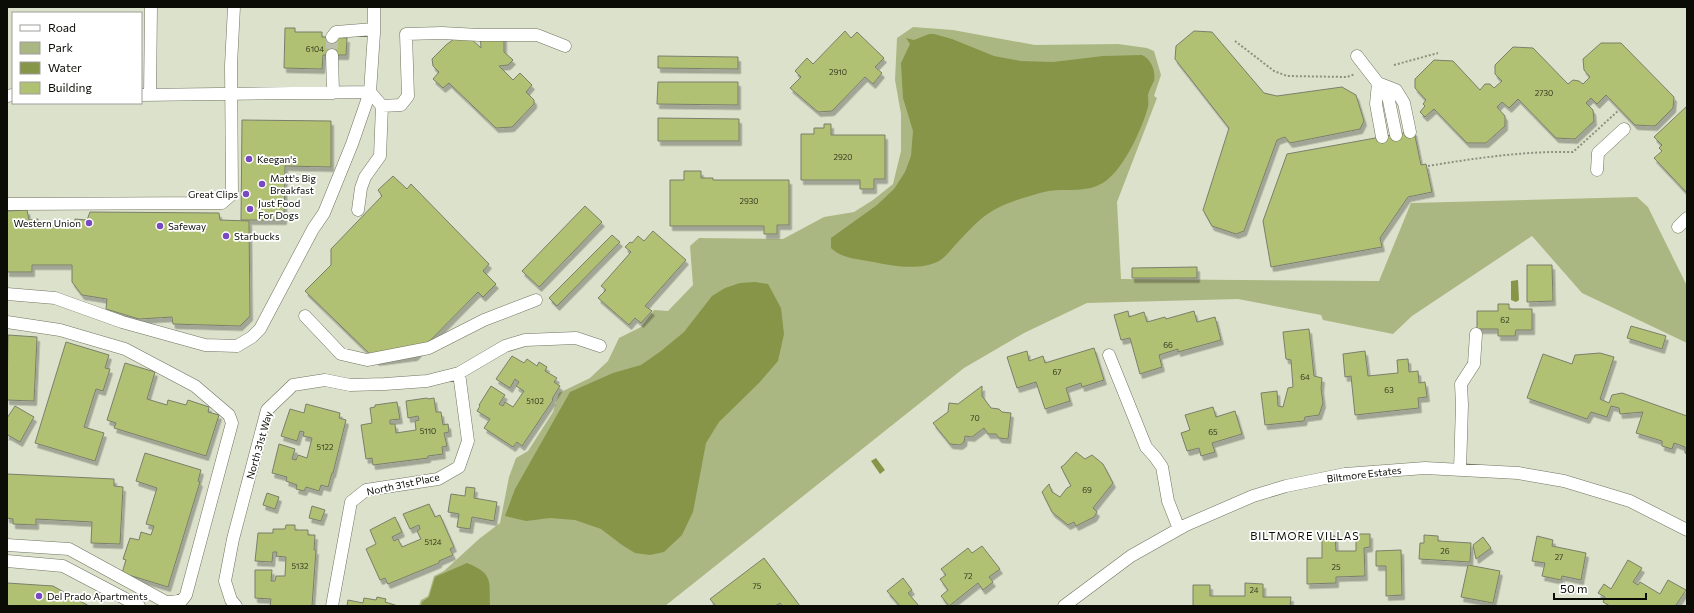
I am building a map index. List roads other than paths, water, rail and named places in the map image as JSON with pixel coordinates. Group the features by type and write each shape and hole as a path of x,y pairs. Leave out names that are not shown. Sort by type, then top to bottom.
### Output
{"street":[{"path":"151,7 145,95 370,92"},
{"path":"7,204 222,203 232,194 234,7"},
{"path":"7,294 55,298 122,322 205,345 237,346 252,338 260,329 306,242 324,213 352,144 370,92 374,7"},
{"path":"332,37 336,32 374,29"},
{"path":"382,106 401,105 408,96 406,34 442,33 479,35 537,35 565,46"},
{"path":"332,55 333,93"},
{"path":"1357,56 1388,96 1396,135"},
{"path":"1378,83 1396,90 1404,103 1410,132"},
{"path":"1378,83 1376,104 1382,137"},
{"path":"358,210 361,188 365,177 380,156 382,106 370,92"},
{"path":"1597,170 1598,153 1624,129"},
{"path":"1678,227 1687,218"},
{"path":"305,316 341,354 367,360 429,348 484,320 536,300"},
{"path":"7,322 60,330 125,349 195,386 229,415 232,424 186,595 179,603 166,602 69,549 7,545"},
{"path":"1460,470 1462,405 1461,384 1474,364 1476,334"},
{"path":"459,374 505,346 525,340 576,338 600,346"},
{"path":"1109,355 1146,447 1162,467 1168,501 1179,529"},
{"name":"North 31st Way","path":"236,606 231,600 225,581 233,539 267,410 293,385 325,380 350,385 385,384 427,381 459,374"},
{"name":"North 31st Place","path":"332,606 351,502 366,490 438,479 459,467 468,441 459,374"},
{"name":"Biltmore Estates","path":"1064,606 1131,556 1179,529 1252,496 1286,486 1344,474 1425,468 1518,473 1564,481 1630,501 1687,530"},
{"path":"7,561 63,566 139,606"}],"water":[{"path":"929,34 952,39 994,56 1021,61 1053,62 1103,56 1142,55 1150,62 1153,69 1154,81 1148,93 1148,107 1142,126 1126,157 1114,174 1107,180 1086,189 1056,190 1041,193 1017,200 998,208 984,216 947,254 939,261 932,264 915,267 889,265 856,259 835,252 831,248 831,238 877,205 894,189 905,172 911,156 913,131 903,98 901,63 910,44 906,38 914,40"},
{"path":"1518,280 1519,300 1516,302 1511,300 1511,281"},
{"path":"755,282 768,284 781,308 784,334 778,361 759,383 719,422 706,443 693,512 682,535 664,552 650,555 635,553 601,529 575,520 550,518 526,521 505,516 515,489 570,392 613,373 641,365 684,332 712,296 725,288 740,283"},
{"path":"876,458 885,470 880,474 871,461"},
{"path":"467,563 476,567 486,575 489,584 490,606 421,606 422,602 429,597 435,577"}],"tunnel":[{"path":"332,37 332,55"}],"place":[{"name":"Keegan's","path":"249,159"},
{"name":"Matt's Big Breakfast","path":"262,184"},
{"name":"Great Clips","path":"246,194"},
{"name":"Just Food For Dogs","path":"250,209"},
{"name":"Western Union","path":"89,223"},
{"name":"Safeway","path":"160,226"},
{"name":"Starbucks","path":"226,236"},
{"name":"Del Prado Apartments","path":"39,596"}],"district":[{"name":"BILTMORE VILLAS","path":"1305,536"}]}
